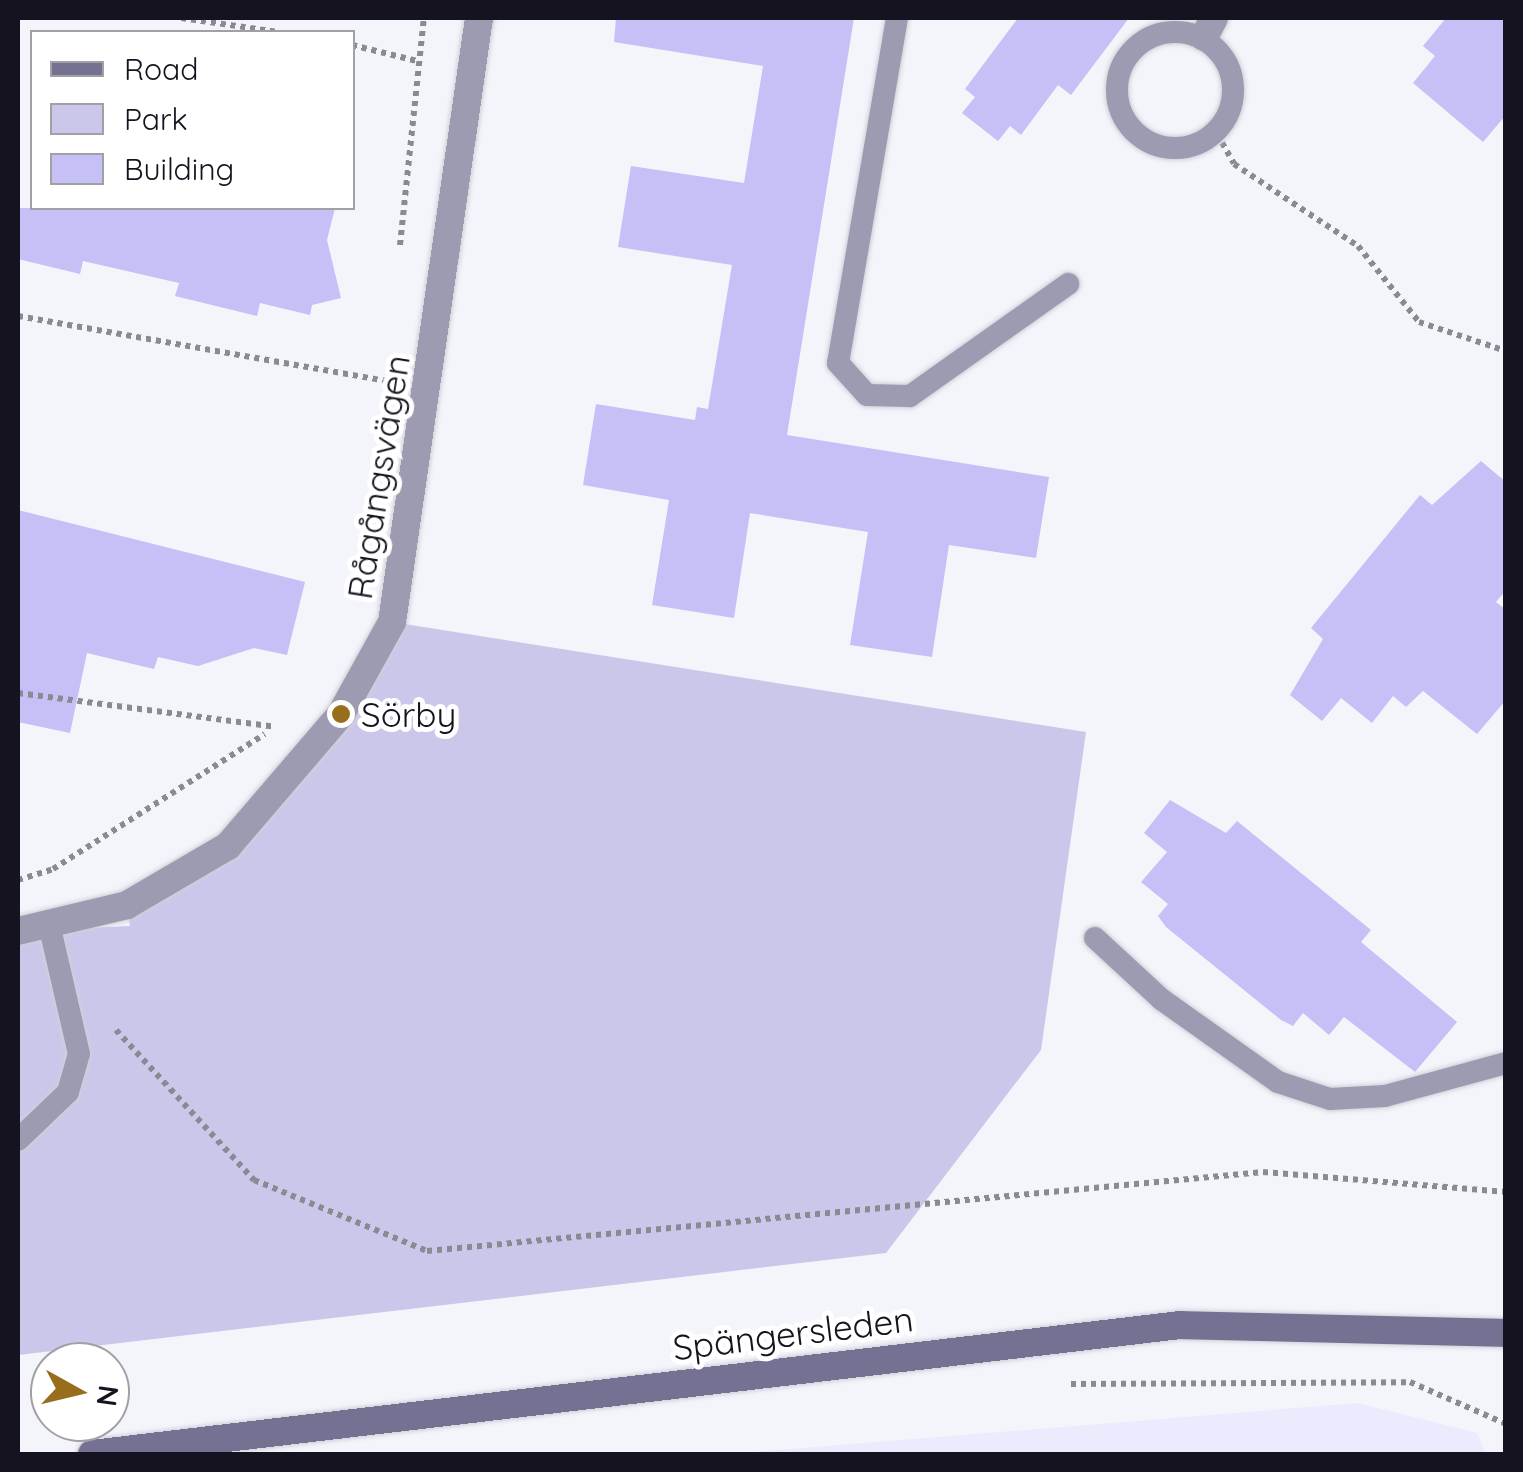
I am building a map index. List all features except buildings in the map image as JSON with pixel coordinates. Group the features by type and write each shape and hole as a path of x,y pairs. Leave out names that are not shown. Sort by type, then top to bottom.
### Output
{"main road":[{"name":"Spängersleden","path":"92,1454 1180,1325 1506,1333"}],"street":[{"name":"Rågångsvägen","path":"18,931 50,928 178,882 228,846 340,714 392,622 479,18"}],"lane":[{"path":"897,18 838,363 867,395 910,396 1068,284"},
{"path":"1209,27 1230,64 1235,101 1217,134 1184,150 1148,144 1122,117 1116,80 1134,47 1167,31 1209,27"},
{"path":"18,1140 68,1092 79,1054 50,928"},
{"path":"1095,938 1161,999 1278,1082 1330,1099 1385,1096 1506,1062"}],"path":[{"path":"182,18 264,30"},
{"path":"398,258 424,18"},
{"path":"355,46 418,62"},
{"path":"1217,134 1234,164 1358,246 1419,322 1506,350"},
{"path":"18,316 388,381"},
{"path":"387,395 389,366"},
{"path":"18,692 276,728"},
{"path":"18,880 53,869 276,728 286,715"},
{"path":"66,988 92,994 134,1057 254,1180 427,1251 1263,1172 1506,1192"},
{"path":"1053,1384 1410,1382 1506,1424"}],"shaded area":[{"path":"1358,1403 1477,1433 1486,1454 728,1454"}],"green space":[{"path":"392,622 1086,732 1041,1050 886,1253 129,1342 30,1342 30,1354 18,1355 18,931 130,926 127,905 228,846"}],"place":[{"name":"Sörby","path":"341,714"}]}
